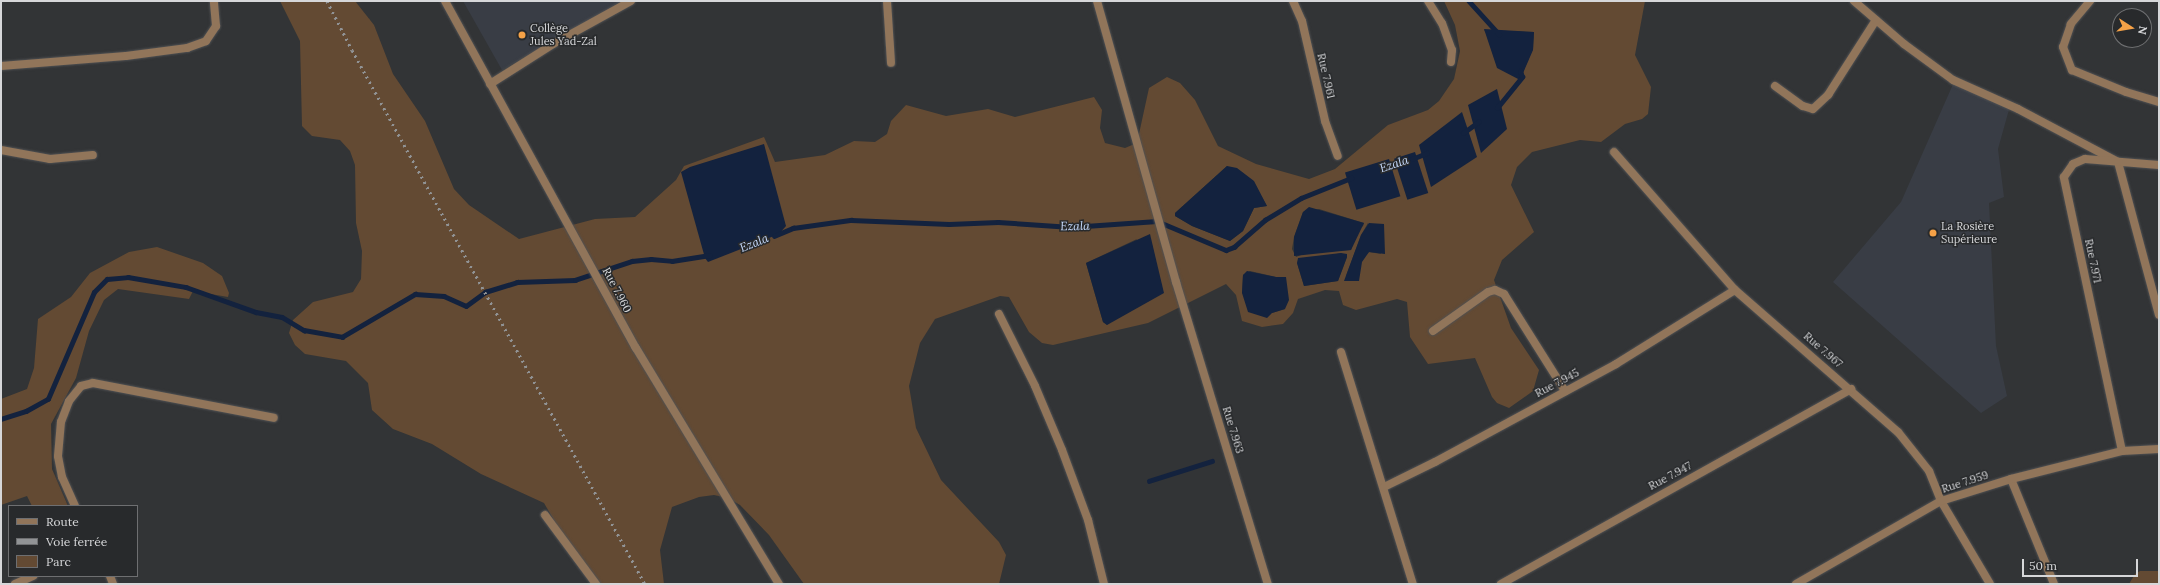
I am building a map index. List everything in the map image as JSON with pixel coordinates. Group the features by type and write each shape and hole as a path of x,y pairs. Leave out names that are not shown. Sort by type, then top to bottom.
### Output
{"street":[{"path":"1,66 126,56 187,48 206,41 216,26 214,1"},
{"name":"Rue 7.960","path":"445,1 667,403 779,584"},
{"path":"490,84 553,44 632,1"},
{"path":"887,1 891,63"},
{"name":"Rue 7.963","path":"1097,1 1176,282 1268,584"},
{"name":"Rue 7.961","path":"1294,1 1302,21 1325,121 1338,156"},
{"path":"1428,1 1442,23 1452,50 1451,62"},
{"path":"1854,1 1953,80 2018,109 2118,162 2159,315"},
{"path":"2090,1 2071,24 2063,47 2072,70 2126,92 2159,102"},
{"path":"1775,86 1803,106 1813,109 1828,95 1876,20"},
{"path":"1,150 50,159 93,155"},
{"name":"Rue 7.967","path":"1614,152 1735,290 1851,389 1910,446 1929,471 1941,501 1990,584"},
{"name":"Rue 7.971","path":"2122,451 2064,176 2073,164 2085,159 2159,165"},
{"path":"1433,331 1488,292 1495,290 1504,294 1565,391"},
{"name":"Rue 7.945","path":"1384,487 1434,462 1565,391 1655,340 1735,290"},
{"path":"999,314 1035,386 1062,450 1088,520 1104,584"},
{"path":"1340,352 1384,487 1413,584"},
{"path":"75,505 62,477 58,456 61,422 68,401 81,386 93,383 274,418"},
{"name":"Rue 7.947","path":"1501,584 1851,389"},
{"name":"Rue 7.959","path":"1796,584 1941,501 2011,479 2122,451 2159,449"},
{"path":"2011,479 2054,584"},
{"path":"545,515 596,584"},
{"path":"15,584 31,577"}],"shaded area":[{"name":"Collège Jules Yad-Zal","path":"463,1 622,1 502,70"},
{"name":"La Rosière Supérieure","path":"1954,82 2010,106 1998,149 2004,197 1989,203 1996,346 2007,396 1981,413 1833,282 1901,202"}],"green space":[{"path":"280,1 355,1 374,25 393,74 425,121 454,189 469,205 519,239 595,219 635,217 676,180 684,166 764,137 775,162 825,155 854,141 875,142 887,134 891,121 906,105 946,116 988,109 1015,117 1094,97 1102,110 1100,128 1105,143 1125,148 1137,143 1149,88 1167,77 1180,83 1195,100 1218,146 1256,164 1309,179 1335,169 1388,125 1428,110 1439,101 1454,79 1460,51 1455,25 1444,1 1645,1 1635,55 1651,87 1648,114 1642,119 1625,124 1601,142 1580,140 1532,152 1517,167 1511,185 1534,232 1502,260 1494,280 1511,328 1539,370 1533,391 1509,408 1497,403 1492,397 1475,358 1428,364 1410,337 1407,302 1397,299 1356,310 1343,305 1339,291 1325,290 1298,299 1293,313 1283,324 1262,327 1242,321 1236,295 1226,284 1148,323 1053,345 1042,343 1029,332 1009,297 1000,296 935,319 920,343 909,386 916,428 941,480 999,542 1006,555 999,584 804,584 769,535 740,505 728,498 714,495 699,497 672,507 660,550 664,584 591,584 544,503 481,474 432,444 393,429 372,410 368,383 346,361 305,354 295,345 289,333 293,320 313,302 353,292 361,279 362,251 356,223 355,165 350,151 340,140 312,136 302,126 300,41","holes":["1484,30 1534,32 1533,49 1520,79","1227,166 1260,194 1267,206 1254,208 1243,231 1230,241 1192,226 1175,216 1175,213","1319,209 1364,223 1358,230 1351,250 1306,253 1296,257 1292,249 1294,237 1303,212","1368,223 1381,254 1369,252 1346,276 1361,235","1137,239 1107,325 1103,322 1086,263","1341,253 1347,257 1338,281 1304,286 1297,263","1250,271 1276,277 1285,309 1272,313 1242,293 1243,275"]},
{"path":"157,247 203,263 222,276 229,293 228,297 193,291 189,299 118,289 104,300 89,331 76,378 51,424 52,469 68,505 32,505 27,496 1,505 1,399 27,389 34,368 38,319 71,297 90,273 129,252"},
{"path":"2140,571 2159,571 2159,584 2129,584 2135,574"}],"water":[{"path":"1484,29 1534,32 1533,50 1520,80 1497,68"},
{"path":"1497,89 1507,129 1481,153 1468,105"},
{"path":"1462,112 1477,157 1431,187 1419,145"},
{"path":"764,144 786,226 779,234 708,262 705,258 681,172 690,167"},
{"path":"1415,152 1428,193 1407,200 1394,159"},
{"path":"1389,159 1400,196 1356,210 1345,172"},
{"path":"1227,166 1237,168 1254,181 1267,206 1254,208 1243,231 1230,241 1192,226 1175,216 1175,213"},
{"path":"1309,207 1364,223 1351,250 1294,256 1294,237 1303,212"},
{"path":"1369,223 1384,224 1385,254 1369,252 1362,262 1359,281 1344,281 1361,235"},
{"path":"1150,234 1164,293 1107,325 1103,322 1086,263"},
{"path":"1341,253 1347,254 1347,257 1338,281 1304,286 1297,263 1298,258"},
{"path":"1247,271 1276,277 1286,277 1289,300 1285,309 1272,313 1267,318 1248,312 1242,293 1243,275"}],"waterway":[{"name":"Ezala","path":"1469,1 1499,34"},
{"name":"Ezala","path":"1497,108 1522,77 1520,71"},
{"name":"Ezala","path":"1463,133 1478,122"},
{"name":"Ezala","path":"1412,159 1427,153"},
{"name":"Ezala","path":"1385,167 1401,162"},
{"name":"Ezala","path":"774,236 793,228 851,220 949,224 998,222 1071,227 1157,221 1226,250 1234,247 1265,220 1301,198 1351,178"},
{"path":"1,419 26,411 48,399 94,292 107,279 128,277 186,287 256,312 282,317 304,330 342,337 415,294 444,296 466,306 485,292 517,282 575,280 632,261 651,259 672,261 710,255"},
{"path":"1149,481 1212,461"}],"railway":[{"path":"327,1 352,50 645,584"}],"place":[{"name":"Collège Jules Yad-Zal","path":"522,35"},
{"name":"La Rosière Supérieure","path":"1933,233"}]}
